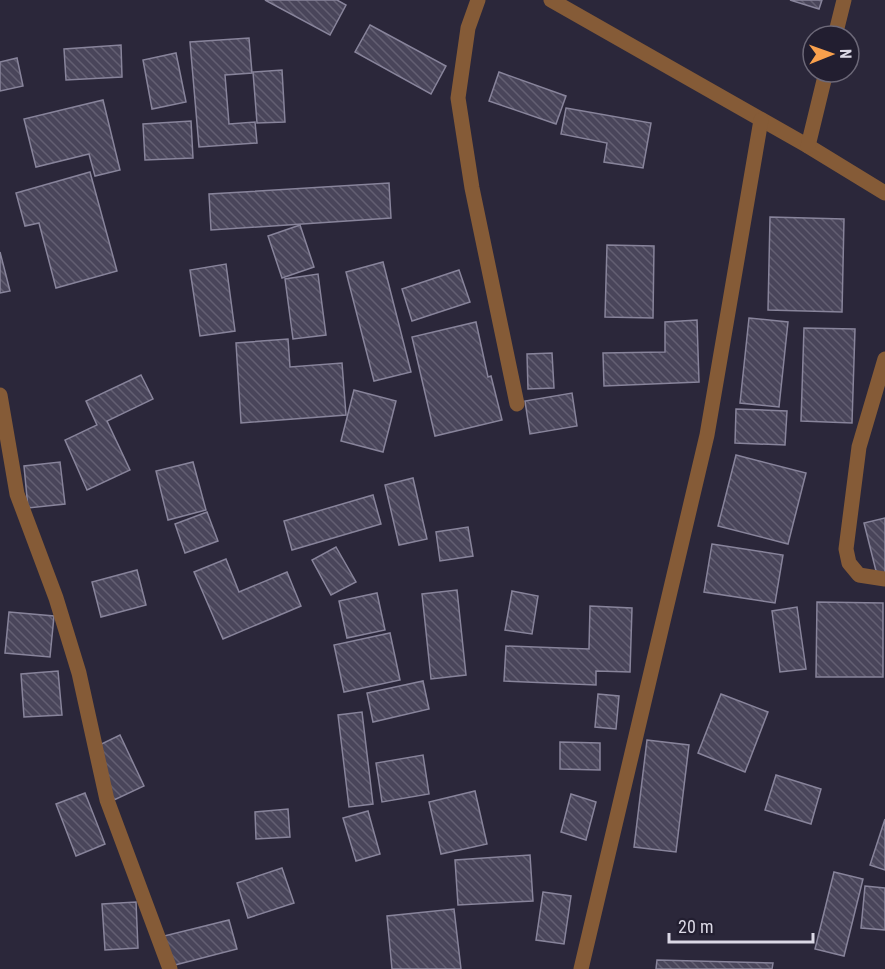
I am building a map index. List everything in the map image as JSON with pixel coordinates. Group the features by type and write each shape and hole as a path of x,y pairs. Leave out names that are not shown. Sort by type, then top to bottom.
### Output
{"street":[{"path":"478,0 468,28 458,98 472,189 517,404"},
{"path":"551,0 808,146 885,193"},
{"path":"838,24 844,0"},
{"path":"808,146 823,84"},
{"path":"581,969 707,435 761,120"},
{"path":"885,359 860,447 846,549 849,563 859,575 885,579"},
{"path":"0,395 17,494 56,598 79,673 107,800 170,969"}],"building":[{"path":"265,0 337,0 346,5 330,35"},
{"path":"790,0 822,0 819,9"},
{"path":"370,25 446,66 431,94 355,52"},
{"path":"249,38 252,73 225,75 229,124 255,122 257,143 199,147 190,42"},
{"path":"121,45 122,77 66,80 64,49"},
{"path":"176,53 186,102 152,109 143,60"},
{"path":"17,58 23,86 0,91 0,62"},
{"path":"282,70 285,122 257,123 253,72"},
{"path":"499,72 566,96 556,124 489,101"},
{"path":"103,100 120,170 95,176 89,154 36,167 24,119"},
{"path":"566,108 651,123 643,168 604,162 607,143 561,134"},
{"path":"191,121 193,158 145,160 143,124"},
{"path":"90,172 117,271 56,288 39,223 25,226 16,193"},
{"path":"389,183 391,218 211,230 209,194"},
{"path":"770,217 844,219 842,312 768,310"},
{"path":"300,225 314,267 282,278 268,236"},
{"path":"607,245 654,246 653,318 605,317"},
{"path":"0,252 10,291 0,293"},
{"path":"383,262 411,372 374,381 346,272"},
{"path":"226,264 235,331 200,336 190,270"},
{"path":"459,270 470,302 412,321 402,289"},
{"path":"318,274 326,335 293,339 285,279"},
{"path":"749,318 788,322 779,407 740,403"},
{"path":"697,320 699,382 604,386 603,353 665,352 665,322"},
{"path":"476,322 488,377 491,376 502,420 435,436 412,337"},
{"path":"804,328 855,329 852,423 801,421"},
{"path":"288,339 290,367 342,363 346,415 241,423 236,343"},
{"path":"552,353 554,388 528,389 527,354"},
{"path":"141,375 153,399 107,421 130,470 87,490 65,440 97,425 86,401"},
{"path":"354,390 396,401 383,452 341,441"},
{"path":"572,393 577,426 530,434 525,401"},
{"path":"736,409 787,411 785,445 735,443"},
{"path":"736,455 806,473 788,544 718,526"},
{"path":"60,462 65,504 28,508 24,466"},
{"path":"193,462 206,510 168,520 156,471"},
{"path":"413,478 427,539 399,545 385,485"},
{"path":"373,495 381,524 292,550 284,521"},
{"path":"207,512 218,541 185,553 175,524"},
{"path":"885,518 885,578 878,579 864,523"},
{"path":"468,527 473,556 440,561 436,532"},
{"path":"712,544 783,555 775,603 704,592"},
{"path":"336,547 356,582 331,595 312,560"},
{"path":"226,559 239,592 287,572 301,606 223,639 194,572"},
{"path":"137,570 146,605 101,617 92,582"},
{"path":"457,590 466,675 431,679 422,594"},
{"path":"512,591 538,596 532,634 505,630"},
{"path":"377,593 385,630 347,638 339,601"},
{"path":"817,602 883,603 883,677 816,677"},
{"path":"590,606 632,608 630,672 596,671 596,685 504,681 506,646 589,649"},
{"path":"797,607 806,669 780,672 772,611"},
{"path":"9,612 54,616 50,657 5,653"},
{"path":"390,633 400,680 344,692 334,645"},
{"path":"58,671 62,715 24,717 21,674"},
{"path":"423,681 429,709 373,722 367,693"},
{"path":"598,694 619,696 616,729 595,727"},
{"path":"721,694 768,712 745,772 698,753"},
{"path":"362,712 373,804 349,807 338,715"},
{"path":"120,735 144,786 114,800 91,749"},
{"path":"647,740 689,745 676,852 634,847"},
{"path":"560,742 600,743 600,770 560,769"},
{"path":"423,755 429,794 382,802 376,763"},
{"path":"776,775 821,789 811,824 765,810"},
{"path":"475,791 487,844 441,854 429,802"},
{"path":"85,793 105,844 76,856 56,804"},
{"path":"571,794 596,802 586,840 561,832"},
{"path":"288,809 290,837 256,839 255,812"},
{"path":"368,811 380,854 356,861 343,818"},
{"path":"885,819 885,870 870,865"},
{"path":"530,855 533,901 458,905 455,860"},
{"path":"282,868 294,903 248,918 237,883"},
{"path":"834,872 863,879 844,956 815,949"},
{"path":"865,886 885,888 885,930 861,928"},
{"path":"543,892 571,896 564,944 536,940"},
{"path":"136,902 138,948 105,950 102,904"},
{"path":"454,909 461,969 392,969 387,916"},
{"path":"229,920 237,949 171,966 164,936"},
{"path":"657,960 773,963 772,969 656,969"}]}
